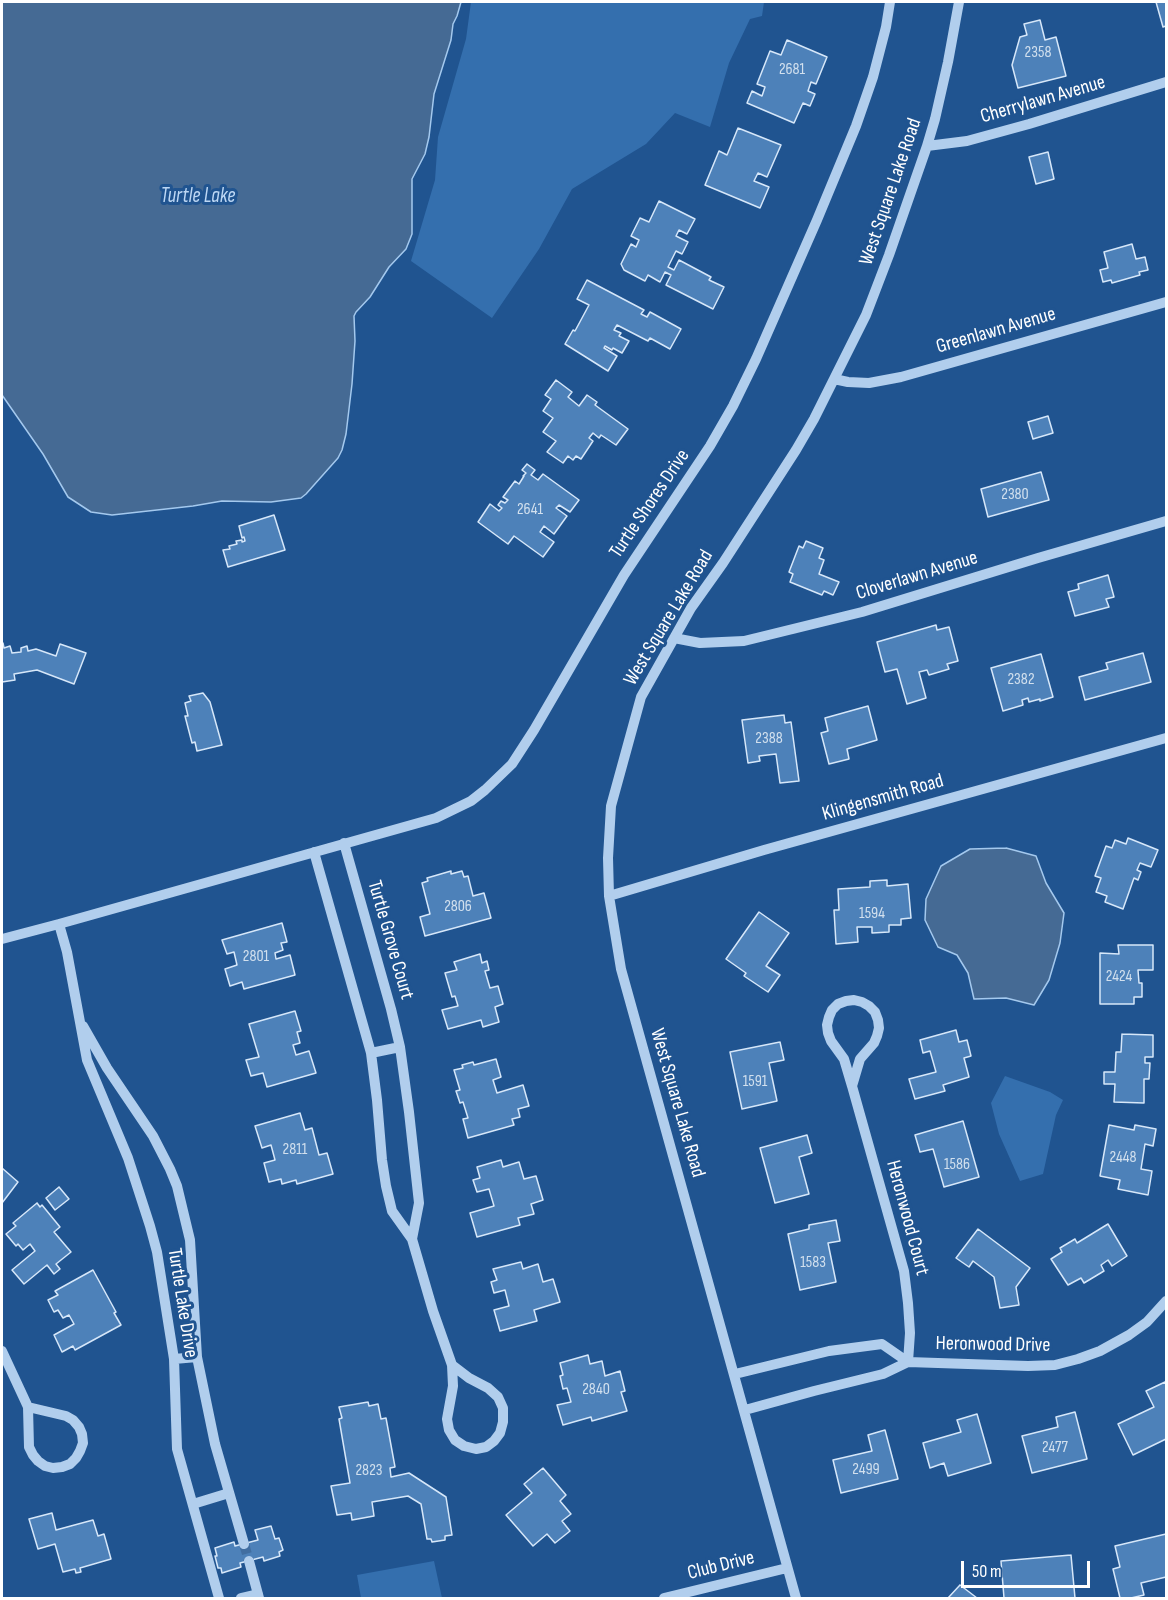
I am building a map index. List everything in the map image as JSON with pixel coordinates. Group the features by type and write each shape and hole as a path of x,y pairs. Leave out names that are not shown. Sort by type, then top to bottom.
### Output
{"street":[{"name":"Turtle Shores Drive","path":"59,924 436,818 471,801 512,764 624,575 710,446 733,406 818,220 856,126 881,47 890,2"},
{"name":"West Square Lake Road","path":"796,1599 621,969 609,896 608,858 611,806 641,697 691,608 796,450 866,315 927,146 948,62 959,2"},
{"name":"Cherrylawn Avenue","path":"927,146 967,141 998,133 1167,82"},
{"name":"Greenlawn Avenue","path":"834,379 869,383 901,377 1167,302"},
{"name":"Cloverlawn Avenue","path":"674,638 700,643 744,641 862,612 1167,521"},
{"name":"Klingensmith Road","path":"609,896 764,850 1167,738"},
{"name":"Turtle Grove Court","path":"345,843 400,1047 419,1203 412,1239"},
{"name":"Turtle Grove Court","path":"314,852 371,1053 386,1186 392,1211 412,1239 452,1365 453,1386 447,1419 449,1430 455,1440 464,1446 476,1449 486,1447 500,1433 503,1408 498,1397 488,1388 469,1378 452,1365"},
{"path":"2,939 59,924"},
{"name":"Turtle Lake Drive","path":"59,924 67,952 87,1060 128,1158 150,1226 162,1279 174,1359 177,1449 219,1599"},
{"name":"Heronwood Court","path":"852,1086 860,1059 874,1043 879,1028 875,1012 869,1006 854,1000 846,1001 832,1010 827,1025 828,1034 844,1059 904,1271 910,1333 908,1362"},
{"name":"Turtle Lake Drive","path":"80,1021 111,1075 153,1136 177,1186 190,1240 197,1357 215,1444 244,1544"},
{"path":"371,1053 400,1047"},
{"name":"Heronwood Drive","path":"745,1410 883,1374 908,1362 1055,1365 1100,1352 1147,1322 1167,1301"},
{"name":"Heronwood Drive","path":"735,1374 829,1351 882,1344 908,1362"},
{"path":"2,1351 27,1407 29,1447 33,1455 45,1466 62,1467 70,1464 76,1458 82,1443 79,1427 66,1416 27,1407"},
{"path":"174,1359 197,1357"},
{"path":"193,1504 229,1493"},
{"path":"241,1599 259,1596 249,1561"},
{"name":"Club Drive","path":"664,1599 788,1568"}],"shaded area":[{"path":"471,2 764,2 762,16 750,19 729,63 710,127 675,113 646,144 572,189 539,249 492,318 411,261 435,180 438,137 466,39"},
{"path":"1005,1076 1050,1092 1063,1100 1056,1115 1043,1174 1020,1181 999,1134 991,1103"},
{"path":"434,1561 442,1598 361,1598 357,1575"}],"water":[{"name":"Turtle Lake","path":"2,2 461,2 434,94 425,154 412,179 412,234 406,249 389,267 370,297 354,316 352,384 342,450 338,458 301,498 271,502 222,501 112,515 91,512 68,497 43,454 2,395"},
{"path":"1006,848 1036,856 1046,883 1064,913 1060,943 1049,980 1034,1005 1006,998 974,999 968,973 957,955 938,947 925,920 926,899 941,866 970,849"}],"building":[{"path":"1156,2 1166,2 1166,26 1163,27"},
{"path":"1040,20 1045,40 1056,37 1066,76 1018,88 1012,65 1020,37 1027,35 1024,24"},
{"path":"787,40 827,57 816,84 811,82 808,91 815,94 810,106 803,103 794,123 747,103 752,91 762,96 765,87 757,84 770,51 781,55"},
{"path":"738,128 781,145 767,177 758,173 754,181 769,187 760,208 705,185 719,151 727,155"},
{"path":"1048,152 1054,179 1036,184 1029,157"},
{"path":"659,201 695,219 687,234 679,230 676,236 688,242 682,254 676,251 668,267 674,270 679,260 711,277 709,280 724,287 713,309 666,285 671,275 665,272 660,282 648,275 645,281 624,270 621,264 631,244 636,247 639,240 631,236 640,218 649,222"},
{"path":"1132,244 1136,259 1145,257 1148,270 1139,272 1140,275 1112,283 1111,280 1103,282 1100,270 1108,268 1104,252"},
{"path":"587,280 644,310 641,314 647,317 650,312 681,329 670,349 617,325 614,330 621,333 619,336 629,341 622,353 605,346 604,348 617,356 608,371 565,344 589,305 577,299"},
{"path":"556,380 572,392 568,397 579,406 587,395 597,402 595,405 628,429 616,445 601,435 599,438 593,433 589,438 593,441 581,459 576,456 573,460 568,456 563,463 547,452 556,441 543,432 553,418 543,411 551,399 545,395"},
{"path":"1048,416 1053,433 1033,439 1028,422"},
{"path":"527,464 535,470 531,475 538,480 543,474 579,500 570,512 559,505 556,508 567,516 554,534 544,526 540,532 554,542 543,557 514,536 508,544 478,522 490,504 499,511 502,508 498,505 501,501 505,503 508,500 503,497 515,481 519,484 526,473 522,470"},
{"path":"1041,472 1049,500 988,517 981,489"},
{"path":"274,515 285,550 228,567 223,550 230,549 229,546 237,544 236,541 245,541 239,526"},
{"path":"806,541 823,548 819,558 824,560 819,574 839,582 833,595 824,591 822,595 790,582 793,574 789,572 799,546 803,548"},
{"path":"1108,575 1114,597 1106,599 1109,607 1075,616 1068,592 1079,589 1078,584"},
{"path":"936,625 937,630 949,627 958,661 947,664 949,669 929,675 927,670 919,672 926,698 907,704 897,669 885,672 877,642"},
{"path":"2,643 4,648 10,646 12,653 21,652 21,648 27,646 28,651 36,649 56,656 60,644 86,653 74,684 37,670 14,674 15,680 2,682"},
{"path":"1143,653 1151,682 1085,700 1079,677 1108,669 1106,663"},
{"path":"1041,654 1053,697 1029,702 1028,698 1022,700 1023,705 1003,711 991,668"},
{"path":"203,693 210,702 222,745 197,751 195,742 192,743 185,716 188,716 185,703 191,701 189,696"},
{"path":"868,706 877,740 847,749 849,759 829,764 821,733 828,731 825,718"},
{"path":"784,715 785,723 791,722 799,781 780,783 776,754 759,756 760,761 748,763 742,720"},
{"path":"1128,838 1158,850 1151,867 1140,863 1137,870 1141,872 1138,880 1134,878 1123,909 1105,902 1107,896 1096,892 1101,878 1095,876 1106,846 1112,848 1115,840 1126,844"},
{"path":"451,871 451,874 462,871 464,877 468,876 473,896 484,893 491,918 425,936 420,917 430,914 422,883 428,881 427,878"},
{"path":"887,880 887,886 908,884 911,918 901,919 901,925 889,925 889,932 872,933 872,927 857,927 858,942 836,944 834,910 839,910 838,889 870,887 870,881"},
{"path":"759,912 789,933 766,966 780,975 768,992 744,976 746,973 726,959"},
{"path":"282,923 287,942 281,943 283,950 275,953 276,959 290,955 295,975 244,989 242,982 230,986 225,969 237,965 234,952 227,954 222,940"},
{"path":"1118,945 1153,945 1153,970 1138,970 1139,983 1142,983 1142,997 1134,997 1134,1004 1100,1004 1100,953 1119,954"},
{"path":"480,954 482,963 487,961 489,970 485,971 490,988 498,986 503,1004 495,1007 499,1022 483,1027 481,1020 448,1029 442,1010 458,1006 455,996 452,997 445,973 457,970 454,962"},
{"path":"295,1011 301,1031 297,1032 300,1043 293,1045 296,1055 309,1051 316,1073 267,1087 263,1073 251,1076 246,1060 259,1057 249,1024"},
{"path":"956,1030 959,1042 967,1040 971,1056 964,1058 969,1077 943,1085 945,1091 915,1099 909,1079 936,1072 930,1051 923,1053 920,1040"},
{"path":"1122,1034 1153,1035 1153,1057 1145,1057 1145,1063 1150,1063 1149,1079 1144,1079 1144,1103 1114,1102 1115,1084 1104,1084 1104,1072 1115,1072 1116,1052 1121,1052"},
{"path":"780,1042 784,1060 769,1063 777,1101 742,1109 730,1052"},
{"path":"496,1059 501,1077 493,1080 497,1093 523,1085 529,1106 518,1109 520,1117 512,1119 514,1125 468,1138 463,1119 468,1118 463,1102 460,1103 456,1091 460,1090 454,1070 473,1062 474,1065"},
{"path":"300,1113 305,1130 312,1128 319,1155 327,1153 333,1174 297,1184 296,1180 282,1184 281,1179 269,1182 264,1163 275,1160 271,1145 262,1148 255,1126"},
{"path":"963,1121 979,1177 944,1187 933,1149 920,1152 915,1135"},
{"path":"1109,1125 1134,1130 1135,1125 1156,1129 1153,1146 1145,1144 1141,1169 1152,1171 1148,1195 1118,1189 1120,1180 1100,1176"},
{"path":"807,1135 812,1153 799,1157 809,1194 775,1203 760,1148"},
{"path":"501,1160 503,1167 519,1162 524,1179 536,1176 543,1200 531,1204 534,1214 518,1218 520,1225 477,1237 470,1213 494,1206 489,1189 477,1192 473,1180 480,1178 477,1167"},
{"path":"2,1168 18,1182 2,1203"},
{"path":"59,1187 69,1199 55,1210 46,1198"},
{"path":"37,1203 40,1207 42,1205 60,1227 54,1232 71,1252 56,1264 60,1269 54,1274 47,1265 24,1284 12,1270 35,1251 30,1244 23,1250 18,1244 16,1246 6,1234 16,1226 13,1223"},
{"path":"836,1220 840,1241 828,1243 836,1282 800,1290 788,1234 809,1229 809,1225"},
{"path":"1108,1224 1127,1256 1112,1266 1108,1260 1101,1265 1104,1271 1084,1283 1081,1278 1068,1285 1051,1259 1062,1252 1060,1248 1075,1239 1077,1243"},
{"path":"978,1229 1030,1268 1016,1287 1019,1305 1000,1308 994,1277 973,1261 969,1267 956,1258"},
{"path":"521,1262 523,1269 538,1264 543,1282 553,1279 560,1302 534,1310 537,1321 500,1331 494,1310 509,1306 505,1290 494,1293 491,1282 497,1280 493,1269"},
{"path":"93,1270 121,1325 75,1350 73,1346 62,1352 54,1335 74,1324 69,1315 63,1318 58,1310 54,1312 48,1300 58,1295 55,1291"},
{"path":"588,1355 590,1364 602,1361 605,1376 620,1371 625,1391 621,1392 627,1411 592,1421 591,1417 563,1425 557,1405 571,1402 567,1388 563,1389 560,1363"},
{"path":"1165,1382 1166,1439 1133,1455 1118,1424 1154,1407 1146,1391"},
{"path":"368,1402 369,1406 378,1404 381,1419 386,1418 395,1467 390,1468 391,1477 409,1473 446,1497 452,1535 445,1536 445,1540 432,1542 431,1539 427,1539 421,1504 408,1496 372,1502 374,1516 352,1520 351,1513 337,1515 331,1486 350,1483 339,1407"},
{"path":"1075,1412 1087,1459 1032,1473 1022,1436 1058,1427 1056,1417"},
{"path":"977,1414 991,1463 948,1476 944,1463 930,1468 923,1443 961,1432 957,1420"},
{"path":"885,1430 898,1479 841,1493 833,1460 872,1451 868,1435"},
{"path":"543,1468 566,1495 560,1501 571,1514 562,1521 570,1531 555,1543 547,1534 533,1546 506,1515 532,1493 524,1484"},
{"path":"52,1513 56,1530 93,1520 98,1536 104,1534 111,1559 80,1568 81,1572 76,1573 75,1569 63,1572 55,1544 38,1549 29,1519"},
{"path":"271,1526 275,1539 279,1538 283,1550 279,1552 280,1556 264,1561 263,1557 240,1563 241,1567 222,1573 221,1568 218,1568 215,1548 234,1542 235,1546 258,1540 255,1530"},
{"path":"1166,1534 1166,1577 1141,1583 1144,1595 1120,1598 1113,1569 1120,1567 1115,1546"},
{"path":"1071,1555 1075,1598 1004,1598 1001,1561"},
{"path":"960,1585 977,1598 948,1598"}],"tunnel":[{"path":"244,1544 249,1561"}]}
